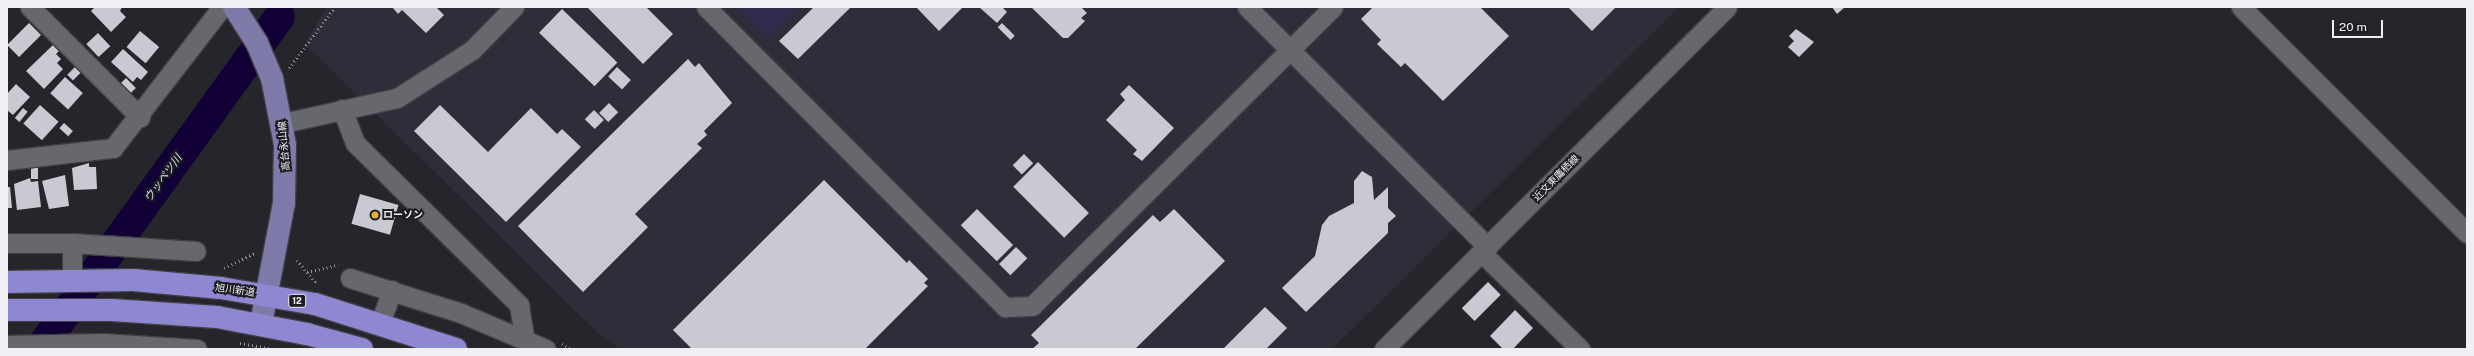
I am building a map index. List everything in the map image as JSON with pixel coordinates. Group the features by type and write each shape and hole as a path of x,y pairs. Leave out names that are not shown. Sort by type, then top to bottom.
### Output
{"highway":[{"name":"旭川新道","path":"7,282 71,261 133,280 267,295 380,323 456,349"},
{"path":"7,310 112,310 261,324 362,349"}],"main road":[{"name":"高台永山線","path":"238,13 279,71 283,123 286,184 261,324"}],"street":[{"path":"30,7 140,117"},
{"path":"11,155 114,148 140,117 222,7"},
{"path":"283,123 397,98 472,50 514,7"},
{"path":"706,7 1004,307 1032,306 1333,7"},
{"path":"1247,7 1580,349"},
{"name":"近文東鷹栖線","path":"1384,349 1485,250 1727,7"},
{"path":"2242,7 2467,233"},
{"path":"342,109 355,143 519,305 524,338"},
{"path":"7,243 71,261 160,247 196,251"},
{"path":"350,278 392,290 524,338 546,349"},
{"path":"380,323 392,290"},
{"path":"9,344 97,345 197,349"}],"path":[{"path":"279,71 288,69 335,7"},
{"path":"224,268 256,253"},
{"path":"297,260 319,286"}],"shaded area":[{"path":"326,7 1679,7 1332,349 620,349 602,337 305,44"},
{"path":"736,7 799,7 768,38"}],"building":[{"path":"95,7 122,7 120,11 126,17 111,32 91,11"},
{"path":"392,7 436,7 444,15 426,33 402,10 398,14"},
{"path":"587,7 646,7 673,34 643,64"},
{"path":"814,7 851,7 798,59 779,41"},
{"path":"916,7 963,7 939,31"},
{"path":"979,7 1002,7 1007,12 997,23"},
{"path":"1031,7 1081,7 1087,13 1081,18 1085,21 1068,38 1063,38"},
{"path":"1373,7 1480,7 1509,36 1443,101 1405,63 1401,67 1377,44 1381,40 1361,19"},
{"path":"1568,7 1616,7 1592,31"},
{"path":"1832,7 1845,7 1837,14"},
{"path":"562,9 617,62 594,86 539,33"},
{"path":"29,23 41,35 19,57 7,45"},
{"path":"1002,23 1015,36 1010,40 998,27"},
{"path":"1796,29 1814,42 1799,57 1788,47 1794,41 1789,36"},
{"path":"140,31 159,47 146,63 127,47"},
{"path":"98,33 110,46 99,57 86,44"},
{"path":"53,45 59,51 56,54 61,59 57,63 63,69 44,89 26,71"},
{"path":"123,49 148,72 141,80 137,77 133,82 111,62"},
{"path":"688,59 695,67 699,63 732,103 704,131 707,135 697,144 702,148 635,214 648,227 583,292 518,226"},
{"path":"75,67 81,73 73,80 67,75"},
{"path":"617,67 631,80 622,89 608,77"},
{"path":"65,77 83,93 68,109 50,93"},
{"path":"126,78 136,88 130,94 120,84"},
{"path":"16,84 30,97 13,115 7,110 7,94"},
{"path":"1129,85 1174,128 1142,161 1133,154 1137,150 1106,120 1125,100 1120,94"},
{"path":"609,103 618,112 608,122 599,113"},
{"path":"40,105 59,122 42,140 23,124"},
{"path":"440,105 488,152 531,108 557,134 562,129 581,147 506,222 414,131"},
{"path":"23,108 28,112 19,122 15,118"},
{"path":"594,110 604,120 595,129 585,119"},
{"path":"64,123 73,131 68,136 59,128"},
{"path":"1024,154 1033,163 1022,175 1013,165"},
{"path":"1038,162 1089,213 1064,238 1013,187"},
{"path":"89,163 89,167 96,167 97,189 74,190 72,168"},
{"path":"31,167 38,167 38,179 31,179"},
{"path":"1362,171 1372,177 1374,200 1388,187 1388,208 1396,216 1388,223 1388,233 1306,312 1282,288 1315,256 1322,225 1329,216 1354,203 1354,181"},
{"path":"65,175 69,206 49,209 42,181"},
{"path":"30,178 31,182 38,181 41,207 17,210 14,184"},
{"path":"824,180 907,263 909,260 928,279 924,283 928,286 865,349 692,349 673,330"},
{"path":"7,187 10,187 12,208 7,208"},
{"name":"ローソン","path":"360,194 398,205 390,235 351,224"},
{"path":"977,209 1013,245 997,261 961,225"},
{"path":"1174,209 1225,261 1135,349 1032,349 1039,343 1031,335 1153,215 1160,222"},
{"path":"1016,247 1027,258 1010,275 999,264"},
{"path":"1488,282 1501,295 1475,321 1462,308"},
{"path":"1265,307 1287,328 1266,349 1223,349"},
{"path":"1515,310 1533,328 1513,349 1503,349 1490,336"}],"waterway":[{"name":"ウッペツ川","path":"279,16 286,7"},
{"name":"ウッペツ川","path":"39,349 279,16"}],"place":[{"name":"ローソン","path":"375,215"}]}
